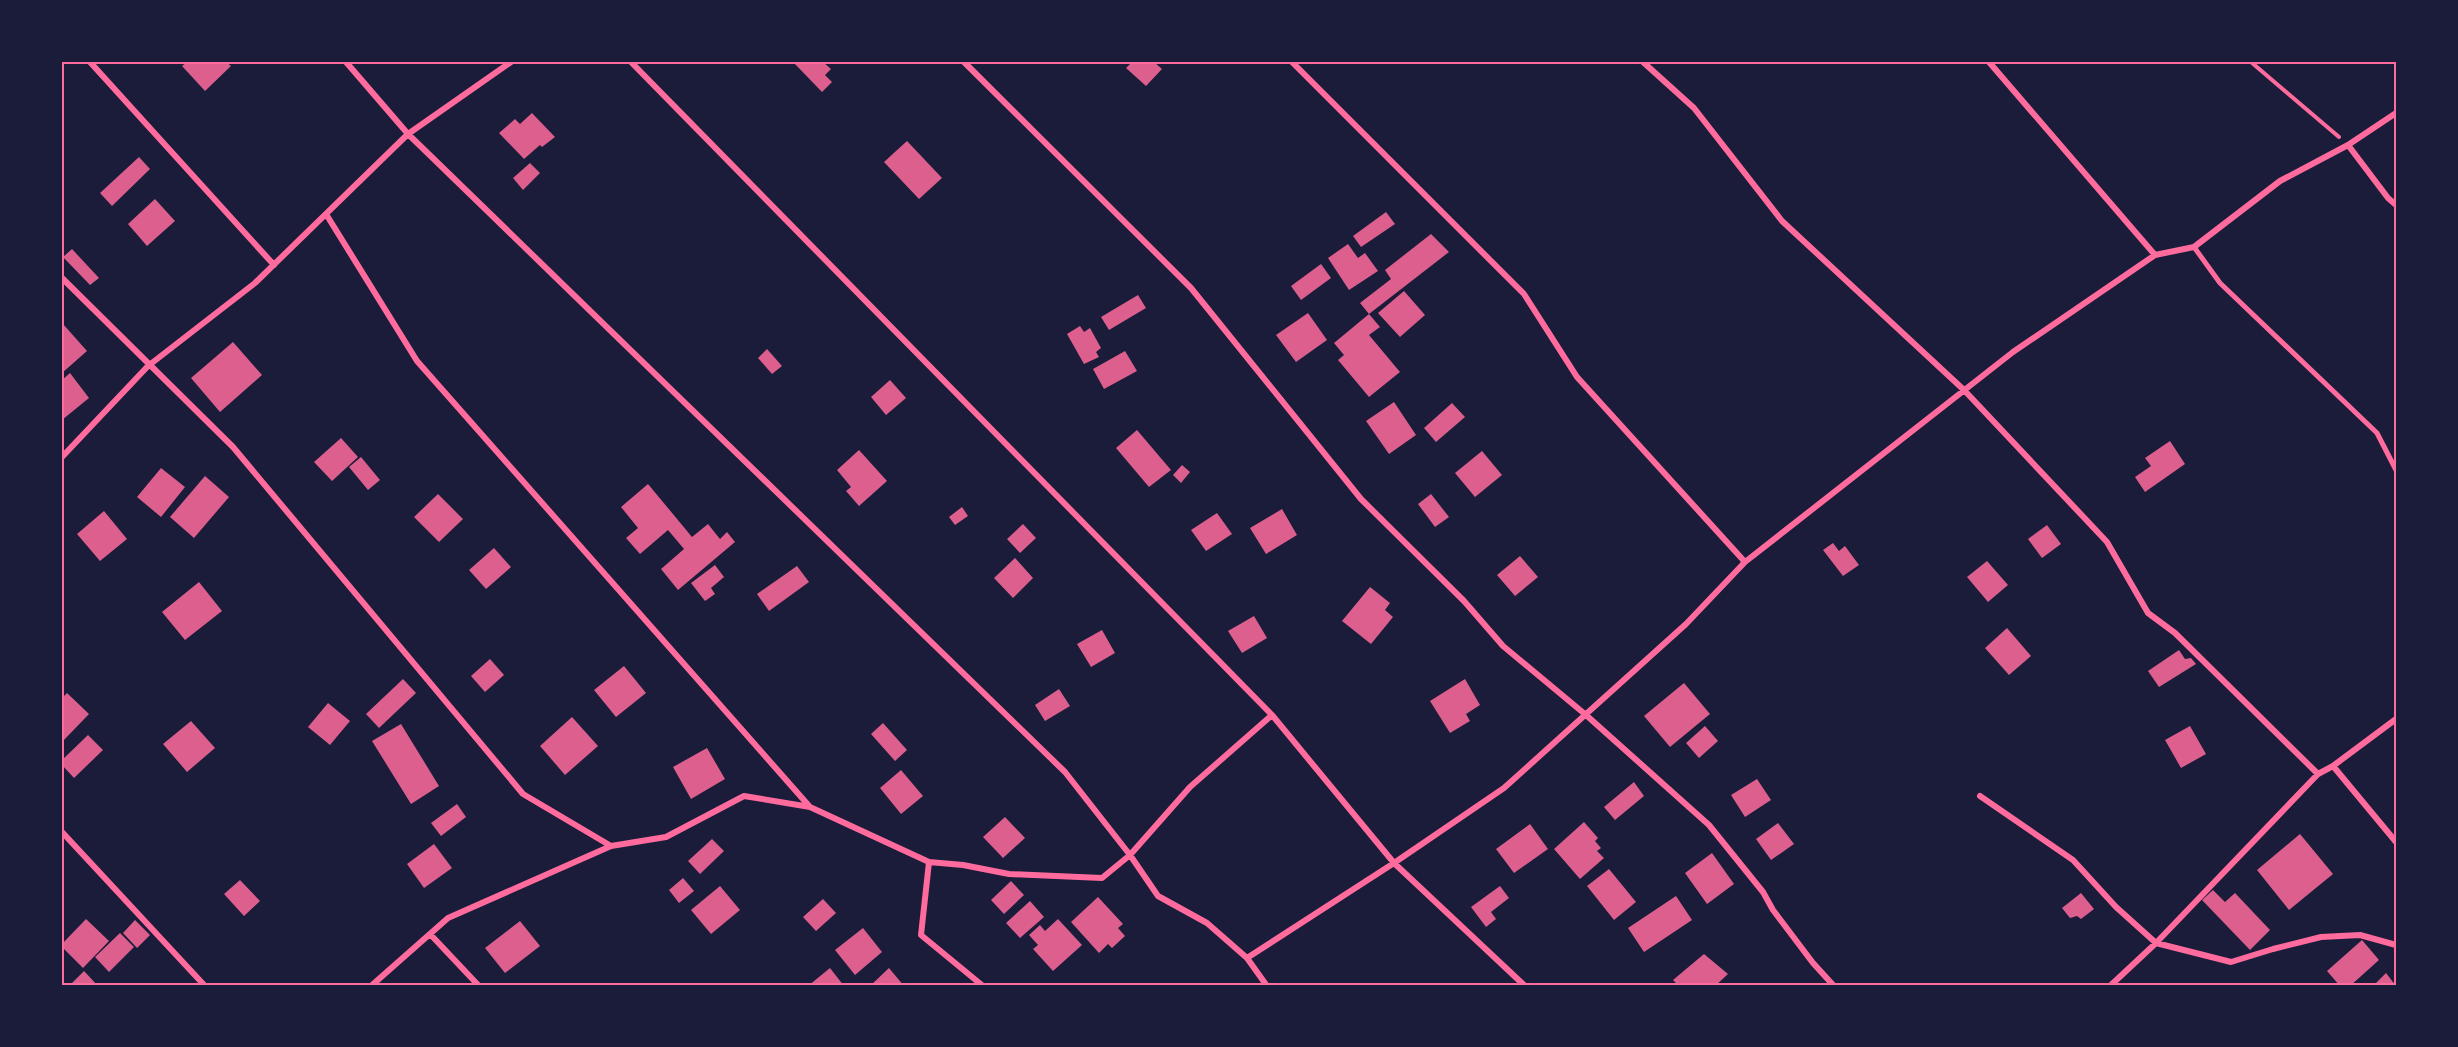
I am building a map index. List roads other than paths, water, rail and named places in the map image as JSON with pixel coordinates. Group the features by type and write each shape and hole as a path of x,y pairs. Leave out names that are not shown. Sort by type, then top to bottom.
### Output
{"street":[{"path":"90,62 274,265"},
{"path":"346,62 408,134 1065,772 1130,855 1158,896 1207,923 1247,958 1268,986"},
{"path":"62,456 148,366 255,283 408,134 511,62"},
{"path":"631,62 1272,715 1394,863 1525,986"},
{"path":"964,62 1191,288 1361,499 1464,601 1503,646 1586,715 1709,825 1763,892 1773,910 1813,963 1834,986"},
{"path":"1292,62 1524,294 1577,377 1745,562"},
{"path":"1643,62 1694,108 1782,221 1964,390 2107,542 2148,613 2175,633 2318,774"},
{"path":"1989,62 2156,255"},
{"path":"1247,958 1394,863 1504,788 1686,624 1745,562 2013,352 2156,255 2194,247 2280,181 2348,145 2397,113"},
{"path":"2348,145 2388,198 2397,205"},
{"path":"326,214 417,361 810,807"},
{"path":"2194,247 2220,283 2377,432 2397,470"},
{"path":"62,278 232,447 523,794 611,846"},
{"path":"371,986 448,918 611,846 666,837 744,796 810,807 929,862 963,865 1009,874 1102,878 1130,855 1190,787 1272,715"},
{"path":"2110,986 2156,943 2318,774 2333,766 2397,719"},
{"path":"2333,766 2397,842"},
{"path":"1980,796 2073,860 2116,906 2156,943 2231,962 2321,937 2360,935 2397,945"},
{"path":"62,832 205,986"},
{"path":"929,862 921,934 983,986"},
{"path":"430,934 479,986"}]}
